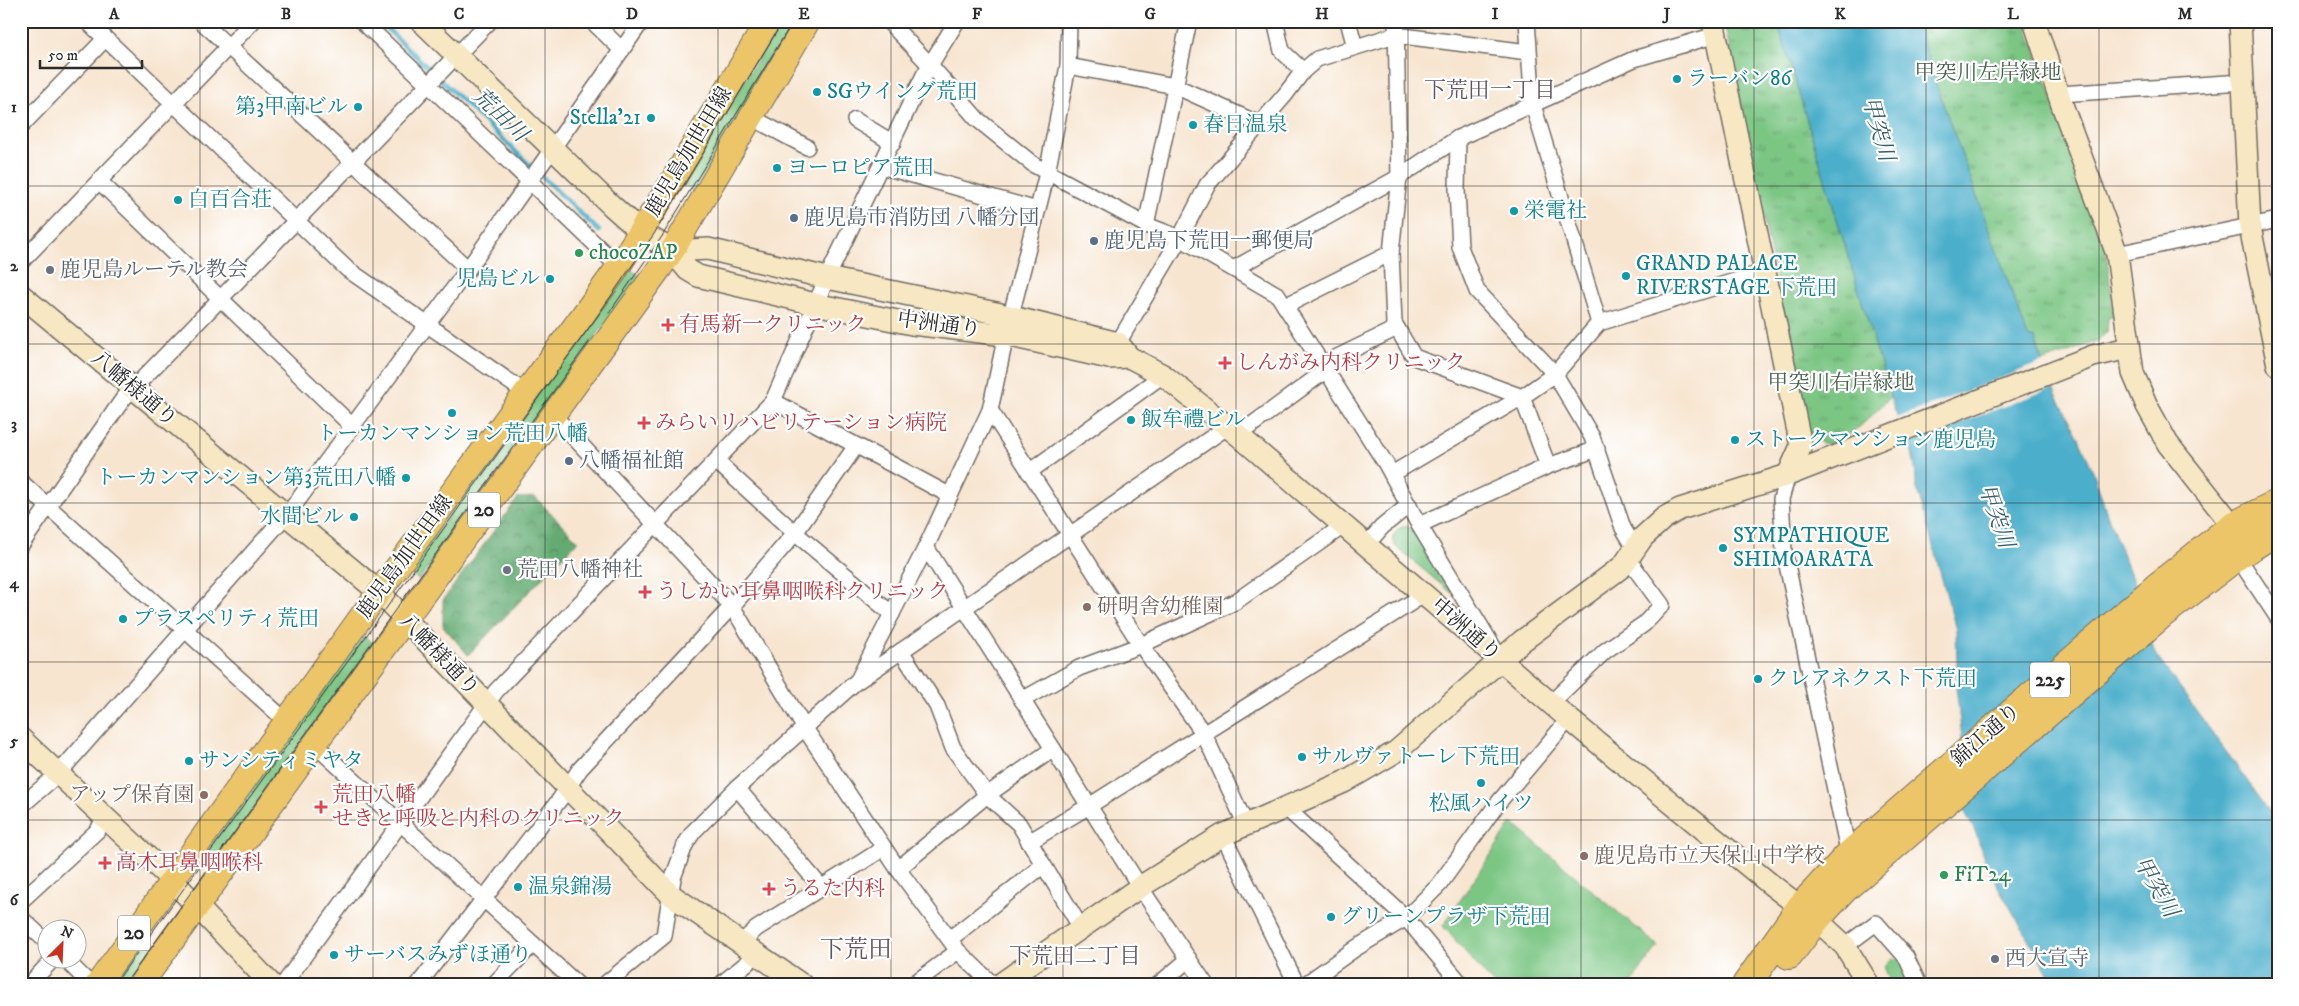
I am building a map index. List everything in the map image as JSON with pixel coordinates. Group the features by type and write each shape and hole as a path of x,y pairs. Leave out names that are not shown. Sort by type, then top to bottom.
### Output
{"highway":[{"name":"錦江通り","path":"1808,913 1845,888 1952,797 2159,601 2234,526 2278,504"},
{"name":"錦江通り","path":"1808,913 1849,856 1944,771 2159,601 2278,530"},
{"name":"225","path":"1746,985 1808,913"},
{"name":"225","path":"1768,985 1808,913"}],"main road":[{"name":"鹿児島加世田線","path":"96,985 379,592 618,266 768,21"},
{"name":"鹿児島加世田線","path":"140,985 672,251 808,21"}],"street":[{"path":"87,21 347,269 526,393"},
{"path":"201,21 468,269"},
{"path":"21,262 253,21"},
{"path":"362,21 433,79 618,266"},
{"name":"中洲通り","path":"421,21 456,56 548,157 640,231 672,251 688,270 698,276 815,304 912,324 1008,326"},
{"path":"21,546 123,399 490,21"},
{"path":"592,21 622,50"},
{"path":"21,806 58,774 287,515 468,269 642,21"},
{"path":"888,21 930,65 977,119 1017,153 1047,173 1146,225 1180,238 1235,268 1278,295 1392,474 1419,525 1501,660"},
{"path":"283,985 400,821 496,692 773,400 827,278 930,65 956,21"},
{"path":"858,680 926,547 990,410 1008,326 1047,173 1068,66 1069,21"},
{"path":"1146,225 1189,21"},
{"path":"1275,21 1282,51 1303,71"},
{"path":"1348,21 1356,47"},
{"path":"1527,21 1533,105 1599,324"},
{"path":"2034,21 2117,254 2128,348 2137,383 2168,444 2234,526 2237,556 2248,577 2278,618"},
{"path":"2240,21 2250,227 2278,365"},
{"path":"1396,28 1399,177 1391,253 1394,322 1414,357 1522,397 1548,466"},
{"path":"1123,350 1207,185 1303,71 1317,59 1356,47 1396,28 1528,52"},
{"path":"1235,268 1399,177 1458,138 1634,59 1714,28 1800,446 1788,475 1781,499 1784,551 1849,856"},
{"path":"21,126 105,38"},
{"path":"1068,66 1175,86 1259,124"},
{"path":"2059,94 2243,82"},
{"path":"751,117 807,147"},
{"path":"855,120 893,143"},
{"path":"1458,138 1457,190 1460,247 1477,291 1555,374 1597,449 1632,554 1662,605 1644,624 1605,651 1551,703"},
{"path":"882,166 1038,210"},
{"path":"99,181 221,297 352,426"},
{"path":"2117,254 2278,220"},
{"name":"中洲通り","path":"672,251 708,250 917,297 1110,358 1123,350 1163,375 1233,431 1569,719 1808,913 1844,946 1869,985"},
{"path":"1285,306 1391,253"},
{"path":"1392,474 1522,397 1555,374 1599,324 1764,272"},
{"name":"八幡様通り","path":"21,295 379,592 671,895 802,985"},
{"path":"912,324 917,297"},
{"path":"604,985 664,936 673,878 685,844 693,832 804,727 858,680 1070,536 1233,431 1323,368 1397,328"},
{"path":"553,415 732,606 804,727 898,869 954,945 988,980 998,985 1140,887 1223,835 1344,782 1397,751 1530,635 1623,566 1643,537 1664,518 1680,510 1788,475 2084,360 2128,348"},
{"path":"1029,472 1163,375"},
{"path":"773,400 949,495"},
{"path":"990,410 1141,645 1204,734 1246,825"},
{"path":"418,985 580,769 732,606 795,533 856,446"},
{"path":"1419,525 1548,466 1597,449"},
{"path":"716,461 795,533 892,614"},
{"path":"21,482 286,721"},
{"path":"1367,544 1382,527 1409,505"},
{"path":"1022,700 1079,668 1141,645 1235,602 1343,526"},
{"path":"926,547 1140,887 1206,985"},
{"path":"1029,842 1425,594"},
{"path":"901,651 937,706 953,748 987,795 1019,824 1080,928"},
{"path":"1304,985 1356,948 1406,918 1440,885 1498,803 1569,719"},
{"path":"21,739 172,880 272,985"},
{"path":"315,745 578,985"},
{"path":"898,869 987,795 1053,749"},
{"path":"738,788 821,887"},
{"path":"1285,807 1406,918 1455,982"},
{"path":"21,901 98,830 104,817"},
{"path":"1223,835 1298,985"},
{"path":"720,985 750,948 756,929 884,848"},
{"path":"912,985 1042,866"},
{"path":"21,918 38,934"},
{"path":"1844,946 1876,923 1906,957 1919,985"},
{"path":"493,985 533,944"},
{"path":"1158,985 1189,959"},
{"path":"29,985 45,968"},
{"path":"74,968 92,985"}],"green space":[{"path":"781,21 798,21 694,191 682,184"},
{"name":"甲突川右岸緑地","path":"1724,21 1777,21 1890,394 1889,398 1865,422 1843,439 1832,443 1823,443 1816,438 1808,439"},
{"name":"甲突川左岸緑地","path":"1917,21 2025,21 2106,250 2114,316 2108,318 2107,332 2099,340 2043,362 2035,339 2028,337 1933,76"},
{"path":"628,268 640,276 419,580 408,572"},
{"name":"荒田八幡神社","path":"535,497 578,541 468,655 443,626 443,600 518,498"},
{"path":"1406,526 1415,530 1454,595 1396,547 1393,540 1396,531"},
{"path":"363,636 374,644 212,869 200,860"},
{"path":"1512,823 1658,946 1630,985 1494,985 1443,926"},
{"path":"144,937 155,946 128,985 110,985"},
{"path":"1893,958 1901,959 1912,985 1891,985 1884,966"}],"water":[{"name":"甲突川","path":"1777,21 1917,21 1933,76 2028,337 2035,339 2047,377 2079,438 2093,471 2108,517 2134,583 2155,654 2278,823 2278,985 2055,985 1986,866 1976,833 1964,810 1962,738 1956,687 1956,629 1916,485 1912,454 1890,398"}],"pier":[{"path":"2045,361 2055,387 1907,443 1897,418"}],"waterway":[{"name":"荒田川","path":"379,21 599,231"}],"tram line":[{"path":"114,985 593,322 654,234 783,21"},
{"path":"609,313 661,238 793,21"},
{"path":"124,985 589,342"}],"place":[{"name":"ラーバン86","path":"1677,79"},
{"name":"SGウイング荒田","path":"817,92"},
{"name":"第3甲南ビル","path":"358,107"},
{"name":"Stella’21","path":"651,118"},
{"name":"春日温泉","path":"1193,125"},
{"name":"ヨーロピア荒田","path":"777,168"},
{"name":"白百合荘","path":"178,200"},
{"name":"栄電社","path":"1514,211"},
{"name":"鹿児島市消防団 八幡分団","path":"794,218"},
{"name":"鹿児島下荒田一郵便局","path":"1094,241"},
{"name":"chocoZAP","path":"579,253"},
{"name":"鹿児島ルーテル教会","path":"50,270"},
{"name":"GRAND PALACE RIVERSTAGE 下荒田","path":"1626,276"},
{"name":"児島ビル","path":"550,279"},
{"name":"有馬新一クリニック","path":"668,325"},
{"name":"しんがみ内科クリニック","path":"1225,363"},
{"name":"トーカンマンション荒田八幡","path":"452,413"},
{"name":"飯牟禮ビル","path":"1131,420"},
{"name":"みらいリハビリテーション病院","path":"644,423"},
{"name":"ストークマンション鹿児島","path":"1735,440"},
{"name":"八幡福祉館","path":"569,461"},
{"name":"トーカンマンション第3荒田八幡","path":"406,478"},
{"name":"水間ビル","path":"354,517"},
{"name":"SYMPATHIQUE SHIMOARATA","path":"1723,548"},
{"name":"荒田八幡神社","path":"507,570"},
{"name":"うしかい耳鼻咽喉科クリニック","path":"645,592"},
{"name":"研明舎幼稚園","path":"1087,607"},
{"name":"プラスペリティ荒田","path":"123,619"},
{"name":"クレアネクスト下荒田","path":"1758,679"},
{"name":"サルヴァトーレ下荒田","path":"1302,757"},
{"name":"サンシティミヤタ","path":"189,761"},
{"name":"松風ハイツ","path":"1481,783"},
{"name":"アップ保育園","path":"204,795"},
{"name":"荒田八幡 せきと呼吸と内科のクリニック","path":"321,807"},
{"name":"鹿児島市立天保山中学校","path":"1584,856"},
{"name":"高木耳鼻咽喉科","path":"105,863"},
{"name":"FiT24","path":"1944,875"},
{"name":"温泉錦湯","path":"518,887"},
{"name":"うるた内科","path":"769,889"},
{"name":"グリーンプラザ下荒田","path":"1331,917"},
{"name":"サーバスみずほ通り","path":"334,955"},
{"name":"西大宣寺","path":"1995,959"}],"district":[{"name":"下荒田一丁目","path":"1490,90"},
{"name":"下荒田","path":"856,950"},
{"name":"下荒田二丁目","path":"1075,956"}]}
